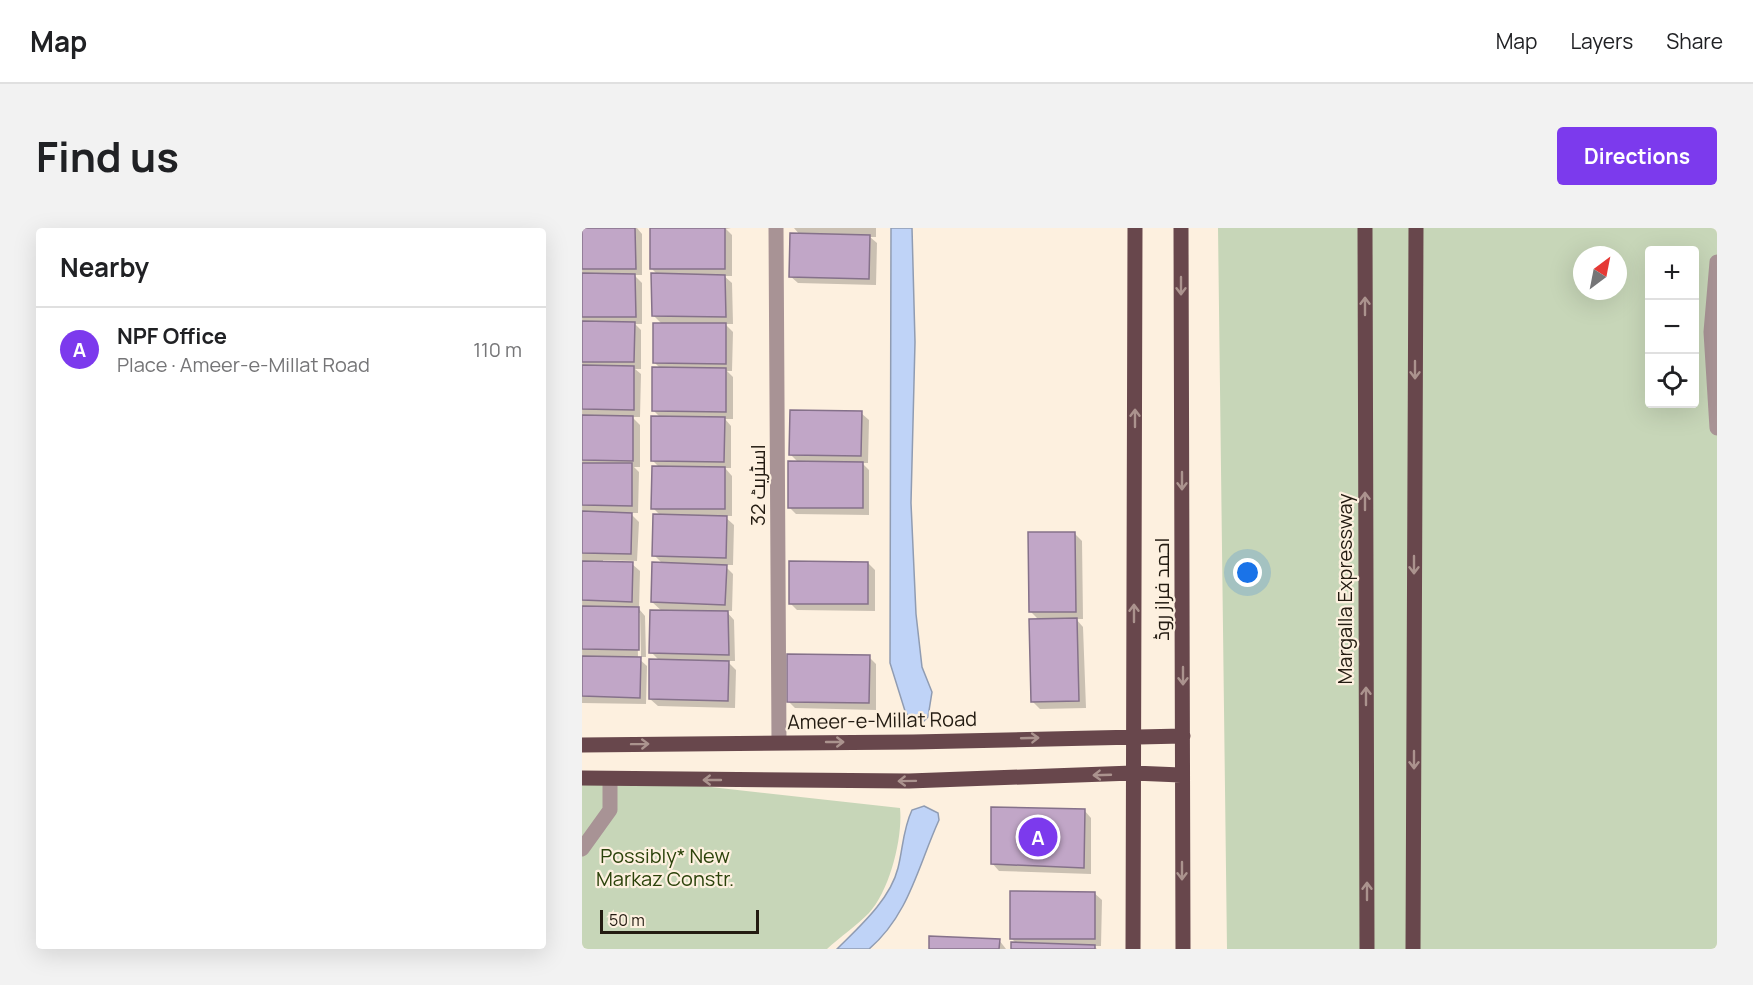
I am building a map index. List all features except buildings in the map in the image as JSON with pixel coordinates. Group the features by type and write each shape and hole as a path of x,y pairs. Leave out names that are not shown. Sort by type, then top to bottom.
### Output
{"main road":[{"name":"احمد فراز روڈ","path":"1133,949 1135,228"},
{"name":"احمد فراز روڈ","path":"1181,228 1183,949"},
{"name":"Margalla Expressway","path":"1365,228 1367,949"},
{"path":"1413,949 1416,228"},
{"name":"Ameer-e-Millat Road","path":"582,745 913,742 1133,735 1183,736"},
{"path":"582,778 909,781 1133,774 1181,776"}],"street":[{"name":"اسٹریٹ 32","path":"776,228 779,742"},
{"path":"1717,262 1711,332 1717,428"},
{"path":"582,849 610,810 610,779"}],"green space":[{"path":"1218,228 1717,228 1717,949 1227,949"},
{"name":"Possibly* New Markaz Constr.","path":"582,782 693,785 900,808 894,863 883,891 869,913 827,949 582,949"}],"water":[{"path":"891,228 912,228 915,342 911,503 916,614 922,667 932,692 928,717 921,724 912,722 905,711 890,663"},
{"path":"924,806 938,813 939,820 911,889 894,921 869,949 837,949 873,912 888,891 898,868 909,817 912,810"}],"place":[{"name":"NPF Office","path":"1038,837"}]}
